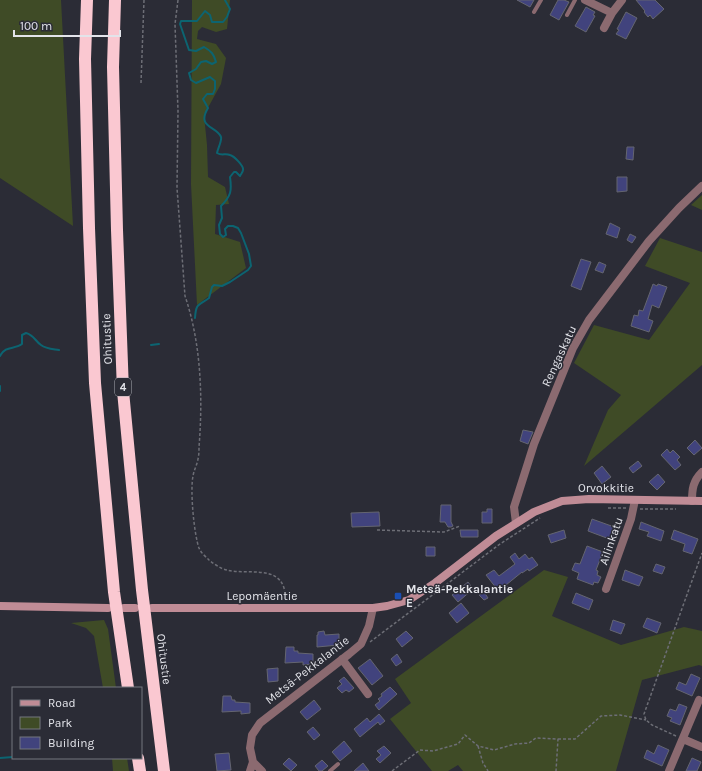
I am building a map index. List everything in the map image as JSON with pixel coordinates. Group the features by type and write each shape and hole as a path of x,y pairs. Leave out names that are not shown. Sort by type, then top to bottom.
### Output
{"highway":[{"name":"Ohitustie","path":"87,0 85,59 88,228 95,383 114,592 128,687"},
{"name":"Ohitustie","path":"115,0 113,67 123,391 142,590 164,771"},
{"path":"138,759 140,771"}],"street":[{"path":"585,0 612,14"},
{"path":"604,28 622,0"},
{"name":"Rengaskatu","path":"516,523 514,508 534,444 574,348 589,320 649,241 678,208 702,186"},
{"path":"692,501 692,487 697,477 702,472"},
{"name":"Orvokkitie","path":"516,523 534,512 562,501 589,499 702,501"},
{"name":"Ailinkatu","path":"606,589 631,519 635,500"},
{"path":"372,608 387,606 409,600 435,583 496,536 516,523"},
{"path":"0,606 108,608"},
{"path":"124,608 135,608"},
{"name":"Lepomäentie","path":"152,608 372,608"},
{"name":"Metsä-Pekkalantie","path":"250,771 253,762 250,748 252,735 260,722 361,644 369,626 372,608"},
{"path":"342,659 368,694"},
{"path":"669,771 699,700"},
{"path":"683,739 702,747"},
{"path":"253,762 262,771"}],"lane":[{"path":"534,12 541,0"},
{"path":"567,15 575,0"},
{"path":"330,771 338,764"}],"path":[{"path":"141,83 144,0"},
{"path":"178,0 175,24 178,111 177,188 185,296 196,341 200,381 201,427 198,459 192,477 196,536 200,550 210,561 220,567 228,570 268,573 278,578 284,588 286,608"},
{"path":"604,507 679,509"},
{"path":"370,642 500,544 544,517"},
{"path":"377,530 444,532 460,526"},
{"path":"646,720 644,714 702,553"},
{"path":"414,606 420,605"},
{"path":"392,771 420,750 433,751 458,744 465,735 478,746 494,750 515,744 529,743 536,738 575,740 601,716 620,715 646,720 652,725 683,739"},
{"path":"556,771 558,739"},
{"path":"478,746 483,763 488,771"}],"green space":[{"path":"0,0 61,0 73,226 0,178"},
{"path":"192,0 230,0 227,29 216,32 202,27 198,31 197,39 216,44 226,58 221,84 204,115 208,177 225,187 229,204 216,205 215,234 240,242 246,268 197,305 191,184"},
{"path":"702,195 702,210 691,205"},
{"path":"660,238 702,252 702,365 584,466 608,410 621,395 574,363 594,325 649,340 690,283 645,266"},
{"path":"544,570 568,577 552,616 621,645 684,627 702,631 702,666 699,665 642,680 616,771 463,771 458,765 448,771 432,771 390,719 411,703 395,679"},
{"path":"104,620 108,629 116,687 103,687 94,636 86,628 71,623"},
{"path":"112,759 127,759 129,771 113,771"}],"building":[{"path":"517,0 534,0 530,7"},
{"path":"558,0 569,2 559,20 550,15"},
{"path":"636,0 655,0 664,9 653,19 650,15 648,17"},
{"path":"586,7 595,12 593,15 595,16 586,32 575,26"},
{"path":"626,12 637,18 626,39 616,34"},
{"path":"627,147 634,147 633,160 626,159"},
{"path":"617,177 627,177 627,191 617,192"},
{"path":"610,223 620,228 617,238 606,234"},
{"path":"630,234 636,237 632,243 627,240"},
{"path":"581,259 591,262 581,290 571,286"},
{"path":"599,262 606,265 603,273 595,270"},
{"path":"653,284 667,287 659,308 652,305 648,319 653,321 649,332 631,326 634,315 638,316 639,310 643,311"},
{"path":"523,430 533,432 528,444 520,441"},
{"path":"695,440 702,448 694,455 687,448"},
{"path":"667,449 670,453 673,450 680,457 677,460 681,465 675,470 661,455"},
{"path":"638,461 642,466 633,473 629,468"},
{"path":"602,466 611,477 602,484 594,473"},
{"path":"658,474 665,482 657,490 649,482"},
{"path":"441,505 451,505 451,522 453,526 448,527 445,522 440,522"},
{"path":"487,509 492,509 492,523 482,523 482,512 487,512"},
{"path":"379,512 380,526 352,527 351,513"},
{"path":"592,519 617,528 612,540 588,531"},
{"path":"641,522 664,531 661,541 647,536 649,532 639,529"},
{"path":"460,530 478,530 478,537 461,537"},
{"path":"564,530 566,538 551,543 548,535"},
{"path":"674,530 698,539 692,554 683,551 685,544 671,539"},
{"path":"587,546 603,552 596,570 598,571 597,575 601,577 598,583 594,582 593,585 577,579 579,573 572,570 575,563 580,564"},
{"path":"426,547 435,547 435,556 426,556"},
{"path":"515,553 519,559 525,554 529,559 532,557 538,565 529,571 528,569 522,572 506,585 508,587 500,593 486,575 494,570 499,576 515,564 510,557"},
{"path":"656,564 665,567 662,574 653,571"},
{"path":"625,570 643,577 639,586 622,580"},
{"path":"468,582 473,589 458,602 452,595"},
{"path":"484,592 488,598 484,600 479,595"},
{"path":"576,593 593,600 589,610 572,603"},
{"path":"461,603 469,613 457,623 449,613"},
{"path":"647,618 661,623 657,633 643,627"},
{"path":"613,620 625,624 621,634 610,630"},
{"path":"324,631 325,635 339,634 339,645 317,647 318,632"},
{"path":"406,631 413,638 402,647 396,639"},
{"path":"286,647 294,647 294,651 298,651 298,653 313,654 313,664 303,665 303,662 285,663"},
{"path":"397,654 402,662 396,666 391,659"},
{"path":"370,659 383,676 372,685 358,668"},
{"path":"278,668 278,681 268,682 267,669"},
{"path":"691,674 700,678 692,696 676,689 679,682 686,685"},
{"path":"344,677 354,688 349,692 346,690 342,693 337,688 342,684 339,681"},
{"path":"390,687 397,694 379,710 375,705 380,701 378,699 382,696 381,694"},
{"path":"223,696 231,696 232,700 235,700 235,702 250,703 250,713 241,714 241,711 222,712"},
{"path":"314,700 321,709 307,720 300,712"},
{"path":"679,704 687,707 680,725 670,721 672,718 667,716 670,709 676,711"},
{"path":"379,714 385,721 380,725 378,722 360,737 354,729 367,718 370,722"},
{"path":"313,727 320,735 314,740 307,732"},
{"path":"344,741 352,751 340,761 332,752"},
{"path":"658,745 669,750 662,766 644,758 647,750 654,754"},
{"path":"384,746 391,753 380,763 376,759 381,755 377,751"},
{"path":"229,753 231,770 217,771 215,754"},
{"path":"289,758 297,765 291,771 283,764"},
{"path":"692,758 701,762 697,771 686,771"},
{"path":"322,760 328,766 322,771 319,771 315,766"},
{"path":"363,763 369,771 354,771"}],"waterway":[{"path":"195,318 197,307 209,298 214,285 222,286 230,282 248,270 251,266 249,254 238,228 228,226 225,229 226,235 223,237 220,234 219,225 222,218 221,206 230,193 230,177 234,172 240,176 243,168 232,156 217,153 221,137 219,133 208,126 204,119 208,108 203,99 207,94 213,94 215,89 215,81 210,77 196,83 191,80 189,73 196,69 201,62 206,61 212,64 216,62 212,53 204,47 196,51 189,50 180,24 181,21 197,21 205,11 210,15 212,22 223,22 230,9 225,0"},
{"path":"0,356 5,350 22,344 22,335 26,333 31,335 43,346 50,349 59,350"},
{"path":"151,345 159,344"},
{"path":"0,386 0,391"},
{"path":"0,758 12,757"}],"place":[{"name":"Metsä-Pekkalantie E","path":"398,596"}]}
